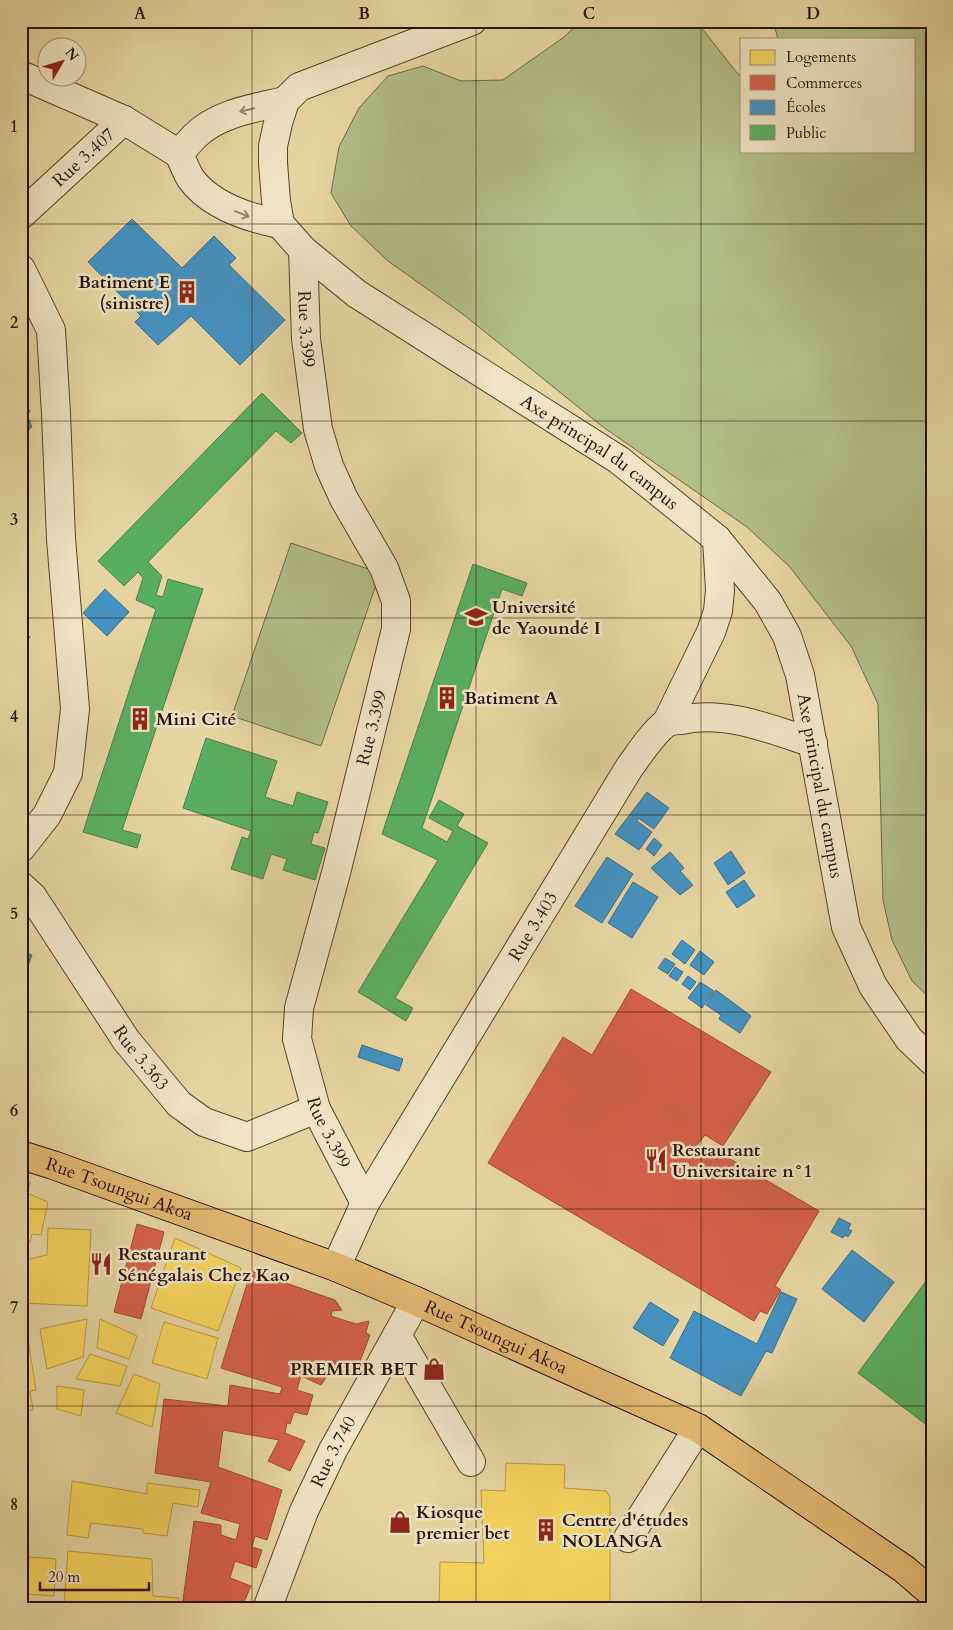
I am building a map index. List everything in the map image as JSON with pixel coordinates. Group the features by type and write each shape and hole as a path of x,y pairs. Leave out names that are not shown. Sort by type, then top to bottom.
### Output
{"main road":[{"name":"Rue Tsoungui Akoa","path":"21,1155 336,1267 698,1428 904,1570 932,1594"}],"street":[{"path":"21,75 124,120 179,154 192,179 208,196 234,211 256,220 280,224 276,201 273,146 285,101 300,87 472,21"},
{"path":"179,154 196,135 210,124 240,111 285,101"},
{"name":"Rue 3.407","path":"21,215 124,120"},
{"name":"Axe principal du campus","path":"280,224 302,250 357,294 619,460 717,539 768,602 786,636 800,675 846,927 873,986 909,1039 932,1061"},
{"name":"Rue 3.399","path":"302,250 306,340 318,429 329,466 344,499 384,568 396,601 396,629 340,854 299,1008 297,1039 316,1109 365,1203"},
{"path":"21,269 51,330 61,539 75,709 68,773 47,815 21,848"},
{"name":"Rue 3.403","path":"336,1267 365,1203 629,768 651,738 667,722 718,611 720,590 717,539"},
{"path":"667,722 690,718 725,717 749,722 813,743"},
{"name":"Rue 3.363","path":"21,886 32,896 126,1040 179,1104 204,1122 247,1137 316,1109"},
{"name":"Rue 3.740","path":"267,1609 304,1511 329,1459 416,1301"},
{"path":"397,1335 471,1462"},
{"path":"628,1538 698,1428"}],"green space":[{"path":"581,21 696,21 740,76 740,152 916,152 916,38 778,38 773,21 932,21 932,1000 912,981 892,940 883,900 878,704 851,646 789,566 747,527 603,427 464,315 388,261 351,226 331,193 339,147 359,108 388,76 423,66 461,81 503,80 564,37"},
{"path":"291,543 380,573 321,746 232,716"}],"building: Logements":[{"path":"21,1180 30,1182 27,1193 48,1202 41,1235 32,1234 30,1242 21,1240"},
{"path":"48,1228 91,1230 87,1306 21,1303 21,1261 47,1255"},
{"path":"175,1238 241,1268 218,1331 151,1308"},
{"path":"87,1319 83,1357 47,1369 40,1329"},
{"path":"100,1319 137,1336 129,1359 97,1348"},
{"path":"164,1322 218,1338 207,1379 152,1363"},
{"path":"28,1339 36,1390 30,1391 33,1410 21,1412 21,1340"},
{"path":"90,1354 127,1366 120,1386 76,1379"},
{"path":"134,1374 160,1384 152,1427 116,1413"},
{"path":"57,1386 84,1390 81,1416 57,1409"},
{"name":"Centre d'études NOLANGA","path":"506,1463 565,1465 564,1488 606,1491 610,1497 610,1609 439,1609 440,1562 484,1563 481,1490 505,1491"},
{"path":"72,1481 147,1494 147,1483 200,1490 198,1507 173,1503 167,1536 143,1533 143,1529 91,1523 88,1538 67,1535"},
{"path":"68,1551 152,1559 153,1596 179,1598 178,1609 103,1609 103,1606 64,1604"},
{"path":"29,1557 56,1559 54,1596 27,1594"}],"building: Commerces":[{"path":"631,989 771,1072 723,1146 705,1135 695,1148 716,1160 720,1153 819,1211 775,1286 781,1290 767,1314 760,1311 754,1321 488,1163 563,1037 592,1055"},
{"path":"137,1224 164,1232 141,1319 114,1312"},
{"path":"251,1271 335,1300 342,1310 332,1311 331,1316 356,1324 369,1321 366,1333 370,1335 356,1372 333,1367 321,1385 301,1376 297,1390 313,1395 307,1415 294,1412 290,1424 287,1423 285,1433 305,1441 290,1471 268,1461 279,1440 223,1430 218,1467 282,1490 267,1540 255,1536 252,1547 262,1550 256,1568 235,1561 230,1578 251,1586 241,1609 189,1609 182,1607 194,1521 221,1525 221,1535 236,1540 240,1524 201,1513 211,1482 155,1473 164,1399 228,1406 230,1385 280,1394 282,1387 221,1368"}],"building: Écoles":[{"name":"Batiment E (sinistre)","path":"132,219 182,268 214,236 236,258 229,265 285,320 240,365 191,316 158,345 135,322 141,316 88,262"},
{"path":"21,403 30,411 27,415 32,427 21,437"},
{"path":"105,589 129,612 107,636 83,613"},
{"path":"21,629 30,637 21,647"},
{"path":"647,792 669,808 654,829 638,818 637,821 652,832 639,850 615,834"},
{"path":"654,838 662,845 654,856 646,849"},
{"path":"731,851 745,873 728,885 714,863"},
{"path":"670,852 684,868 680,871 693,885 680,895 651,868"},
{"path":"607,857 633,874 602,923 575,906"},
{"path":"744,880 755,896 737,908 726,892"},
{"path":"633,882 658,897 632,938 608,923"},
{"path":"682,940 695,950 685,964 672,954"},
{"path":"21,951 32,955 21,985"},
{"path":"700,951 714,962 704,975 690,965"},
{"path":"665,958 675,964 668,974 658,968"},
{"path":"675,967 683,972 677,981 669,976"},
{"path":"688,976 696,982 690,990 682,984"},
{"path":"700,982 714,991 702,1008 688,998"},
{"path":"716,990 751,1016 740,1033 719,1019 721,1015 706,1005"},
{"path":"362,1045 403,1059 399,1071 358,1057"},
{"path":"839,1218 851,1224 848,1229 852,1231 848,1237 845,1235 843,1238 831,1232"},
{"path":"852,1250 894,1282 864,1322 822,1289"},
{"path":"781,1292 797,1299 772,1353 766,1351 741,1396 670,1358 694,1311 757,1344"},
{"path":"650,1302 679,1320 663,1346 633,1328"}],"building: Public":[{"name":"Mini Cité","path":"262,393 302,433 291,443 276,431 148,562 162,576 156,595 163,597 168,579 203,589 122,830 141,835 137,848 83,832 156,609 136,600 143,578 138,572 124,586 98,561"},
{"name":"Batiment A","path":"473,564 527,583 522,596 502,589 422,828 447,842 453,831 429,818 439,800 464,814 457,826 488,843 395,998 413,1008 406,1021 358,992 438,860 382,834"},
{"path":"206,738 277,761 265,797 293,806 297,792 328,802 318,833 314,832 311,844 325,848 315,880 283,870 287,859 271,854 263,879 231,869 242,837 248,839 251,831 183,808"},
{"path":"932,1273 932,1429 858,1373"}],"place":[{"name":"Batiment E (sinistre)","path":"187,292"},
{"name":"Université de Yaoundé I","path":"476,617"},
{"name":"Batiment A","path":"447,698"},
{"name":"Mini Cité","path":"140,719"},
{"name":"Restaurant Universitaire n°1","path":"656,1160"},
{"name":"Restaurant Sénégalais Chez Kao","path":"101,1264"},
{"name":"PREMIER BET","path":"434,1369"},
{"name":"Kiosque premier bet","path":"400,1522"},
{"name":"Centre d'études NOLANGA","path":"546,1530"}]}
